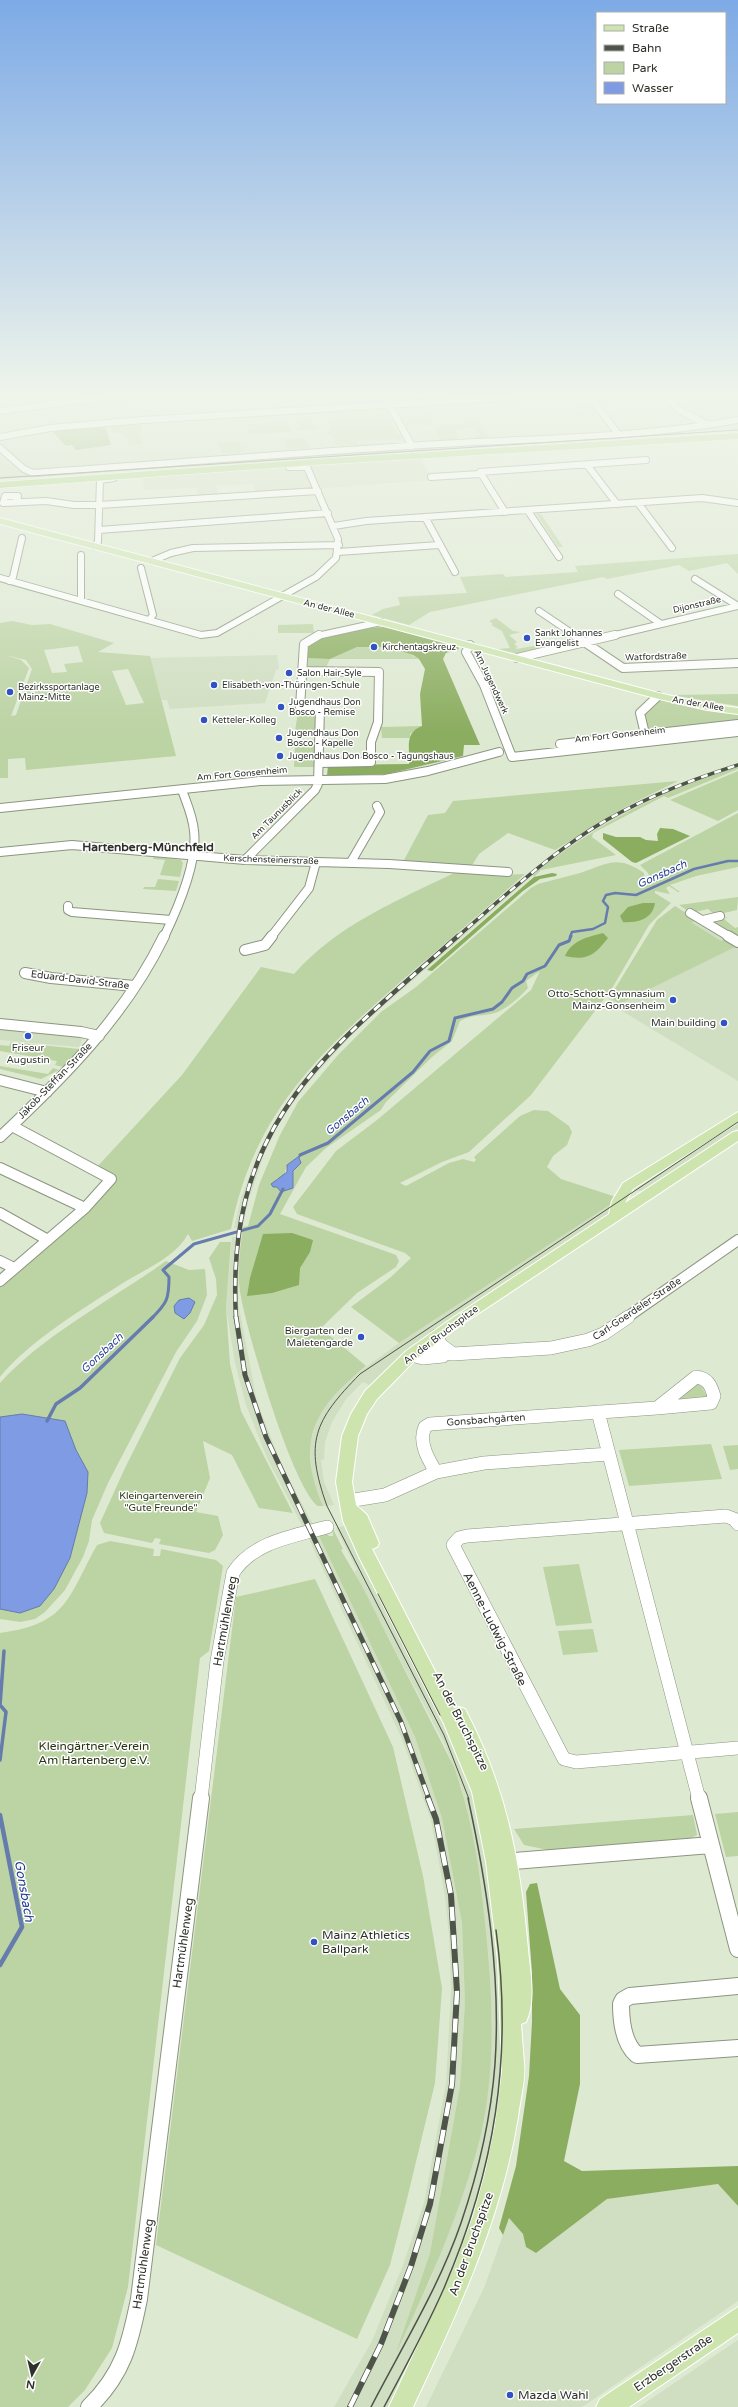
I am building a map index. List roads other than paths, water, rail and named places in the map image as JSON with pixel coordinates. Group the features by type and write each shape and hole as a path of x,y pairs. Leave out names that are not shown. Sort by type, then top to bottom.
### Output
{"main road":[{"name":"An der Allee","path":"0,521 281,597 470,645 658,696 700,706 738,711"},
{"path":"616,1214 619,1201 628,1186 738,1116"},
{"name":"An der Bruchspitze","path":"401,2407 462,2275 492,2189 504,2137 513,2071 520,1997 520,1978 502,1862 481,1792 466,1750 376,1576 352,1521 344,1482 344,1471 350,1436 371,1395 416,1351 616,1214 738,1135"},
{"path":"628,1186 635,1194 647,1194"},
{"name":"Erzbergerstraße","path":"608,2407 738,2319"}],"street":[{"path":"94,546 98,542 99,509"},
{"path":"0,578 201,635 211,635 322,573 332,564 338,548 334,526 326,509"},
{"path":"334,526 341,524 425,517 549,509"},
{"path":"643,509 672,548"},
{"path":"528,511 559,557"},
{"path":"99,530 328,513"},
{"path":"425,517 455,572"},
{"path":"9,581 13,577 22,538"},
{"path":"152,561 171,553 193,548 338,548 439,545"},
{"path":"81,555 81,600"},
{"path":"141,568 153,615 149,620"},
{"name":"Dijonstraße","path":"695,579 738,606"},
{"path":"618,594 661,624"},
{"name":"Dijonstraße","path":"517,658 738,606"},
{"path":"539,611 582,642"},
{"path":"318,780 320,708 300,707 302,647 306,642 334,631 371,626 381,622"},
{"name":"Watfordstraße","path":"582,642 616,665 625,669 738,663"},
{"name":"Am Jugendwerk","path":"470,645 466,652 484,685 510,750"},
{"path":"302,671 379,672 378,722 371,742 371,762 319,763"},
{"name":"An der Allee","path":"644,734 640,713 658,696"},
{"name":"Am Fort Gonsenheim","path":"0,808 260,781 361,781 396,777 483,755 510,750 738,724"},
{"name":"Am Fort Gonsenheim","path":"510,750 512,757 738,732"},
{"name":"Am Taunusblick","path":"245,860 315,790 318,780"},
{"name":"Jakob-Steffan-Straße","path":"0,1137 47,1092 98,1036 134,986 163,941 180,899 195,840 194,822 182,790"},
{"path":"351,862 352,857 380,812 377,806"},
{"name":"Kerschensteinerstraße","path":"0,852 63,845 245,860 351,862 508,872"},
{"path":"245,950 265,945 309,888 316,862"},
{"path":"68,906 68,910 72,912 171,920"},
{"path":"690,913 738,942"},
{"path":"703,920 720,916"},
{"name":"Eduard-David-Straße","path":"25,973 134,986"},
{"name":"Jakob-Steffan-Straße","path":"0,1024 81,1032 98,1036"},
{"path":"0,1080 47,1092"},
{"name":"Jakob-Steffan-Straße","path":"0,1281 85,1208 111,1179 12,1126"},
{"path":"0,1168 85,1208"},
{"path":"0,1213 48,1240"},
{"name":"Carl-Goerdeler-Straße","path":"416,1351 424,1358 453,1354 564,1347 594,1339 738,1240"},
{"path":"0,1261 14,1268"},
{"path":"436,1336 442,1345 453,1354"},
{"name":"Gonsbachgärten","path":"436,1472 425,1450 422,1431 426,1425 656,1408"},
{"path":"598,1412 738,1949"},
{"path":"349,1505 385,1495 436,1472 484,1463 609,1454"},
{"path":"627,1524 726,1516 734,1519 738,1524"},
{"name":"Aenne-Ludwig-Straße","path":"627,1524 467,1536 459,1538 454,1545 497,1633 564,1759 576,1762 686,1752"},
{"name":"Hartmühlenweg","path":"89,2407 106,2392 120,2371 131,2337 139,2299 187,1923 217,1661 233,1573 237,1564 254,1551 294,1536 327,1527"},
{"path":"686,1752 738,1748"},
{"path":"502,1862 711,1845"},
{"path":"738,1986 625,1997 621,2002 620,2008 628,2044 632,2051 637,2054 738,2048"}],"water":[{"path":"302,1154 299,1158 301,1163 293,1171 293,1188 281,1192 277,1187 273,1187 271,1184 287,1172 287,1165"},
{"path":"189,1298 195,1302 190,1313 184,1319 175,1313 174,1306 179,1300"},
{"path":"22,1414 65,1421 76,1450 88,1472 87,1493 70,1558 54,1589 40,1606 20,1613 0,1609 0,1417"}],"waterway":[{"name":"Gonsbach","path":"570,937 572,932 593,929 605,923 608,907 603,901 606,895 615,893 636,895 694,869 728,861 738,861"},
{"name":"Gonsbach","path":"300,1155 328,1143 413,1072 430,1051 449,1041 455,1018 493,1009 502,1002 512,988 523,981 527,974 545,966 559,945 569,941 571,936"},
{"name":"Gonsbach","path":"152,1318 164,1304 168,1296 169,1277 163,1270 194,1244 258,1226 270,1214 283,1189"},
{"name":"Gonsbach","path":"47,1421 56,1404 80,1388 152,1318"},
{"name":"Gonsbach","path":"0,1760 6,1712 0,1705 4,1651"},
{"name":"Gonsbach","path":"0,1815 22,1927 0,1965"}],"tram line":[{"path":"469,1799 444,1735 327,1506 320,1484 316,1465 315,1449 323,1420 332,1405 360,1374 738,1122"},
{"path":"378,1594 440,1715"},
{"path":"371,2407 431,2294 452,2247 473,2185 487,2124 495,2064 496,1998 491,1931 481,1864 468,1798"},
{"path":"384,2407 423,2333 444,2288 462,2244 476,2200 487,2156 496,2112 502,2023 501,1977 496,1930"}],"railway":[{"path":"457,937 538,868 590,830 625,810 662,793 738,765"},
{"path":"236,1317 237,1250 247,1192 267,1142 293,1097 327,1057 366,1017 458,936"},
{"path":"236,1317 245,1375 266,1437 401,1722 429,1799"},
{"path":"350,2407 381,2344 411,2266 430,2204 452,2084 457,1992 451,1895 436,1819 428,1798"}],"place":[{"name":"Sankt Johannes Evangelist","path":"527,638"},
{"name":"Kirchentagskreuz","path":"374,647"},
{"name":"Salon Hair-Syle","path":"289,673"},
{"name":"Elisabeth-von-Thüringen-Schule","path":"214,685"},
{"name":"Bezirkssportanlage Mainz-Mitte","path":"10,692"},
{"name":"Jugendhaus Don Bosco - Remise","path":"281,707"},
{"name":"Ketteler-Kolleg","path":"204,720"},
{"name":"Jugendhaus Don Bosco - Kapelle","path":"279,738"},
{"name":"Jugendhaus Don Bosco - Tagungshaus","path":"280,756"},
{"name":"Otto-Schott-Gymnasium Mainz-Gonsenheim","path":"673,1000"},
{"name":"Main building","path":"724,1023"},
{"name":"Friseur Augustin","path":"28,1036"},
{"name":"Biergarten der Maletengarde","path":"361,1337"},
{"name":"Mainz Athletics Ballpark","path":"314,1942"},
{"name":"Mazda Wahl","path":"510,2395"}],"district":[{"name":"Hartenberg-Münchfeld","path":"148,847"}],"park label":[{"name":"Kleingartenverein \"Gute Freunde\"","path":"161,1502"},
{"name":"Kleingärtner-Verein Am Hartenberg e.V.","path":"94,1753"}]}
